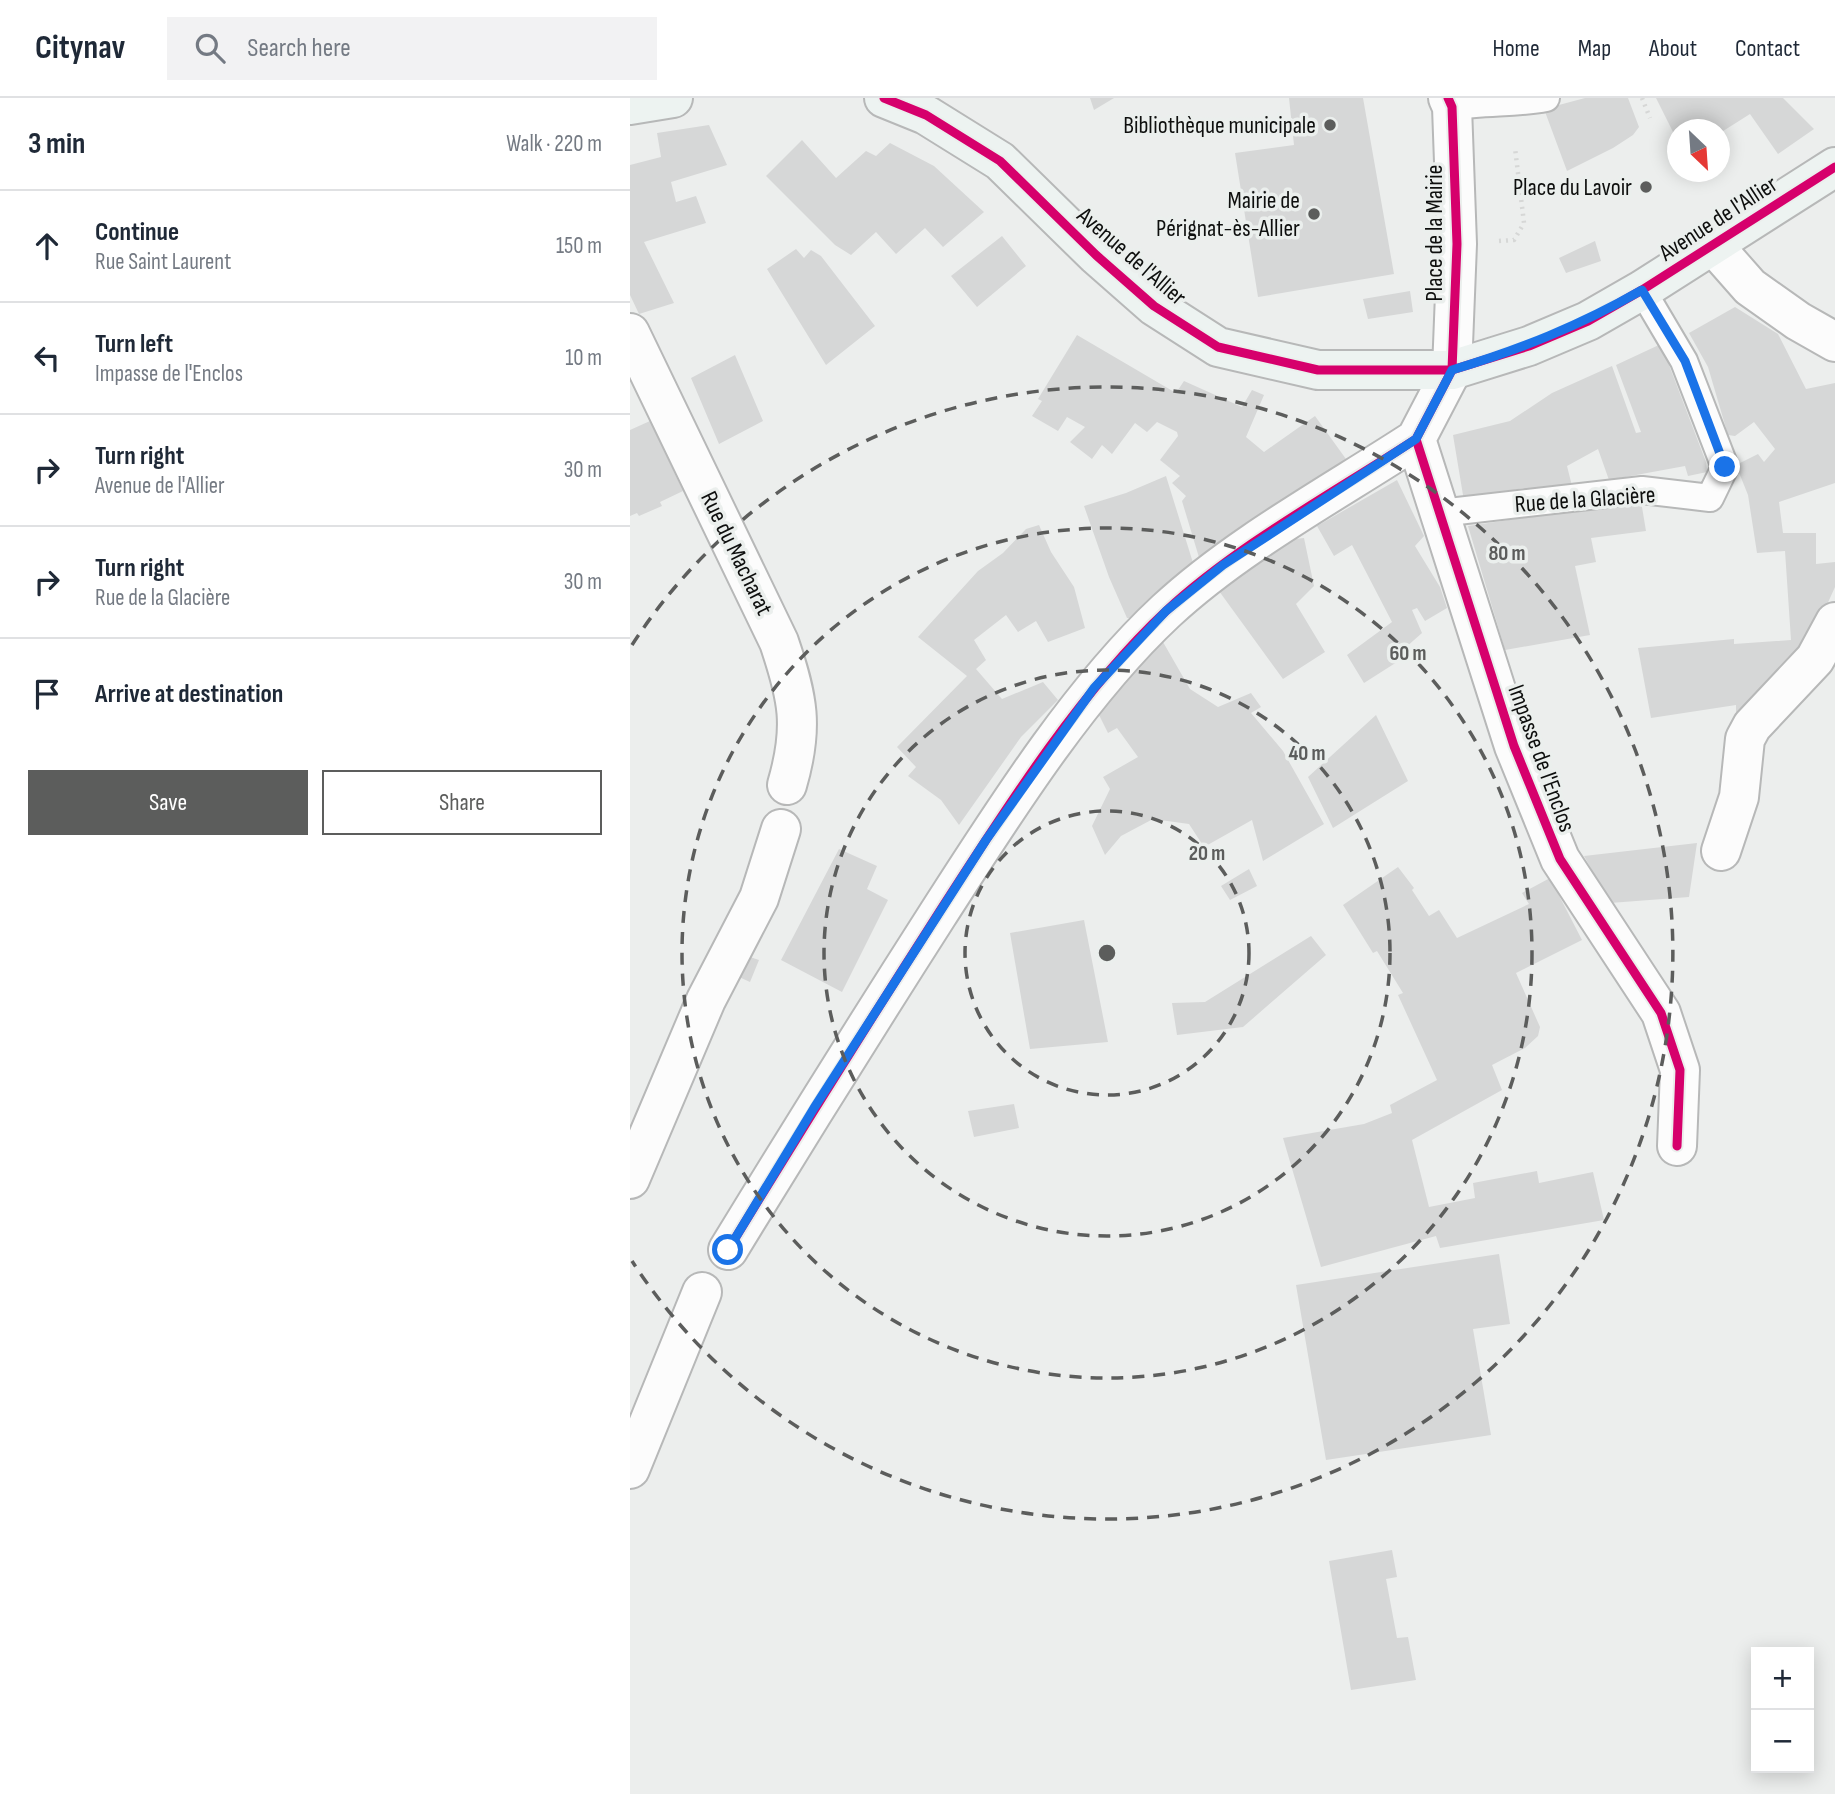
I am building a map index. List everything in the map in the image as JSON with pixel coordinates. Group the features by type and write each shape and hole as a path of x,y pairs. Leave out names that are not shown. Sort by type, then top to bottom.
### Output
{"main road":[{"path":"630,105 674,98"},
{"name":"Avenue de l'Allier","path":"884,98 926,115 1000,161 1096,255 1154,306 1218,347 1318,370 1452,370 1529,346 1587,321 1642,290 1835,167"}],"street":[{"name":"Place de la Mairie","path":"1450,102 1457,244 1452,370"},
{"path":"1713,246 1750,288 1798,321 1835,342"},
{"name":"Rue du Macharat","path":"630,333 779,642 793,683 798,713 798,749 787,785"},
{"path":"728,1250 814,1108 986,840 1094,688 1166,611 1223,565 1416,439 1452,370"},
{"name":"Impasse de l'Enclos","path":"1416,439 1514,746 1560,859 1661,1013 1681,1070 1677,1146"},
{"path":"1721,851 1739,797 1745,739 1752,726 1815,659 1835,622"},
{"path":"630,1179 706,1000 759,898 781,830"},
{"path":"630,1469 702,1292"}],"lane":[{"path":"1450,102 1520,103 1546,98"},
{"name":"Rue de la Glacière","path":"1440,513 1642,490 1710,498 1725,467 1685,361 1642,290"}],"path":[{"path":"1642,98 1650,118"},
{"path":"1457,244 1514,240 1524,223 1515,148"}],"building":[{"path":"1090,98 1114,98 1094,110"},
{"name":"Mairie de Pérignat-ès-Allier","path":"1289,98 1363,98 1394,274 1258,297 1235,153 1294,145"},
{"path":"1585,98 1628,98 1639,127 1633,135 1613,148 1567,171 1544,109"},
{"path":"1656,98 1783,98 1814,129 1778,154 1750,114 1730,127 1730,119 1667,120"},
{"path":"709,125 727,165 671,182 676,202 696,196 706,223 644,242 674,303 639,314 630,295 630,165 661,157 657,133"},
{"path":"802,140 836,178 866,151 876,156 890,143 934,166 984,212 943,247 925,228 896,254 876,232 851,255 835,245 766,176"},
{"path":"1002,236 1026,266 977,307 951,276"},
{"path":"1595,241 1601,261 1566,273 1559,258"},
{"path":"796,249 804,258 811,250 821,256 875,326 826,365 767,269"},
{"path":"1410,291 1413,312 1368,319 1363,299"},
{"path":"1735,307 1778,334 1806,389 1835,383 1835,483 1779,502 1783,533 1816,533 1816,564 1835,562 1835,587 1812,638 1736,721 1736,705 1651,718 1638,648 1734,639 1734,644 1791,640 1785,551 1757,553 1748,495 1736,465 1758,454 1764,462 1775,449 1754,422 1735,436 1728,435 1708,367 1689,333"},
{"path":"1077,335 1176,393 1184,381 1242,407 1252,390 1264,395 1246,437 1264,452 1315,416 1351,466 1201,564 1182,501 1186,496 1172,483 1180,476 1160,460 1178,436 1177,432 1157,422 1147,432 1135,423 1112,454 1102,445 1092,459 1070,442 1085,427 1067,417 1058,431 1032,416 1042,401 1038,399"},
{"path":"1661,344 1706,462 1707,472 1688,476 1685,466 1609,480 1598,449 1567,466 1572,486 1529,491 1523,488 1464,501 1453,435 1510,421 1552,393 1612,366 1636,433 1641,432 1616,365"},
{"path":"735,355 763,421 719,444 691,378"},
{"path":"650,421 683,491 660,502 662,506 639,516 637,513 630,516 630,430"},
{"path":"1166,476 1194,566 1134,618 1127,618 1109,577 1084,506 1126,493"},
{"path":"1397,480 1424,536 1415,546 1440,587 1447,608 1425,621 1417,608 1412,610 1422,633 1405,648 1408,655 1364,683 1347,655 1392,622 1352,545 1334,556 1317,526"},
{"path":"1641,501 1646,531 1591,538 1596,562 1575,566 1590,635 1505,650 1468,526"},
{"path":"1039,525 1051,552 1074,587 1085,628 1048,642 1036,621 1018,632 1006,615 974,640 986,660 976,669 1002,699 1043,682 1058,700 1021,737 959,825 941,800 908,776 916,767 897,747 967,676 918,637 978,571 1003,553 1026,529"},
{"path":"1304,538 1314,586 1296,604 1325,652 1283,679 1219,591 1285,540"},
{"path":"1163,642 1190,689 1218,707 1251,693 1261,707 1251,713 1283,751 1324,824 1263,861 1252,820 1204,847 1189,824 1153,819 1121,836 1105,855 1092,826 1110,789 1103,777 1138,757 1117,728 1108,733 1094,705"},
{"path":"1376,715 1408,781 1333,828 1308,777"},
{"path":"1697,843 1689,897 1610,903 1584,856"},
{"path":"839,849 877,866 867,889 888,900 842,992 781,960"},
{"path":"1398,867 1414,888 1412,890 1429,916 1439,910 1457,938 1529,904 1522,893 1550,878 1582,940 1516,973 1540,1027 1538,1036 1525,1048 1492,1065 1502,1090 1412,1140 1429,1207 1475,1198 1473,1183 1537,1171 1539,1183 1593,1172 1604,1220 1440,1248 1436,1236 1321,1267 1283,1138 1364,1124 1392,1113 1390,1105 1437,1080 1398,995 1403,993 1377,951 1373,953 1343,905"},
{"path":"1249,869 1257,886 1230,900 1221,886"},
{"path":"1084,920 1108,1042 1030,1049 1010,933"},
{"path":"1311,936 1326,955 1243,1027 1177,1035 1172,1003 1205,1002"},
{"path":"747,956 759,960 750,982 739,977"},
{"path":"1014,1104 1019,1128 974,1137 968,1111"},
{"path":"1499,1254 1510,1324 1473,1329 1491,1435 1326,1460 1296,1285"},
{"path":"1392,1550 1397,1577 1386,1579 1397,1638 1408,1637 1416,1680 1351,1690 1329,1561"}],"cycle path":[{"path":"884,98 926,115 1000,161 1096,255 1154,306 1218,347 1318,370 1452,370 1529,346 1588,321 1642,290 1835,167"},
{"path":"1448,98 1452,107 1457,244 1452,370 1416,439 1514,746 1560,859 1661,1013 1680,1070 1677,1146"},
{"path":"728,1250 989,835 1044,755 1103,678 1166,611 1224,564 1287,520 1416,439"}],"place":[{"name":"Bibliothèque municipale","path":"1330,125"},
{"name":"Place du Lavoir","path":"1646,187"},
{"name":"Mairie de Pérignat-ès-Allier","path":"1314,214"}],"route":[{"path":"728,1250 814,1108 986,840 1094,688 1166,611 1223,565 1416,439 1452,370 1529,346 1587,321 1642,290 1685,361 1725,467"}]}
